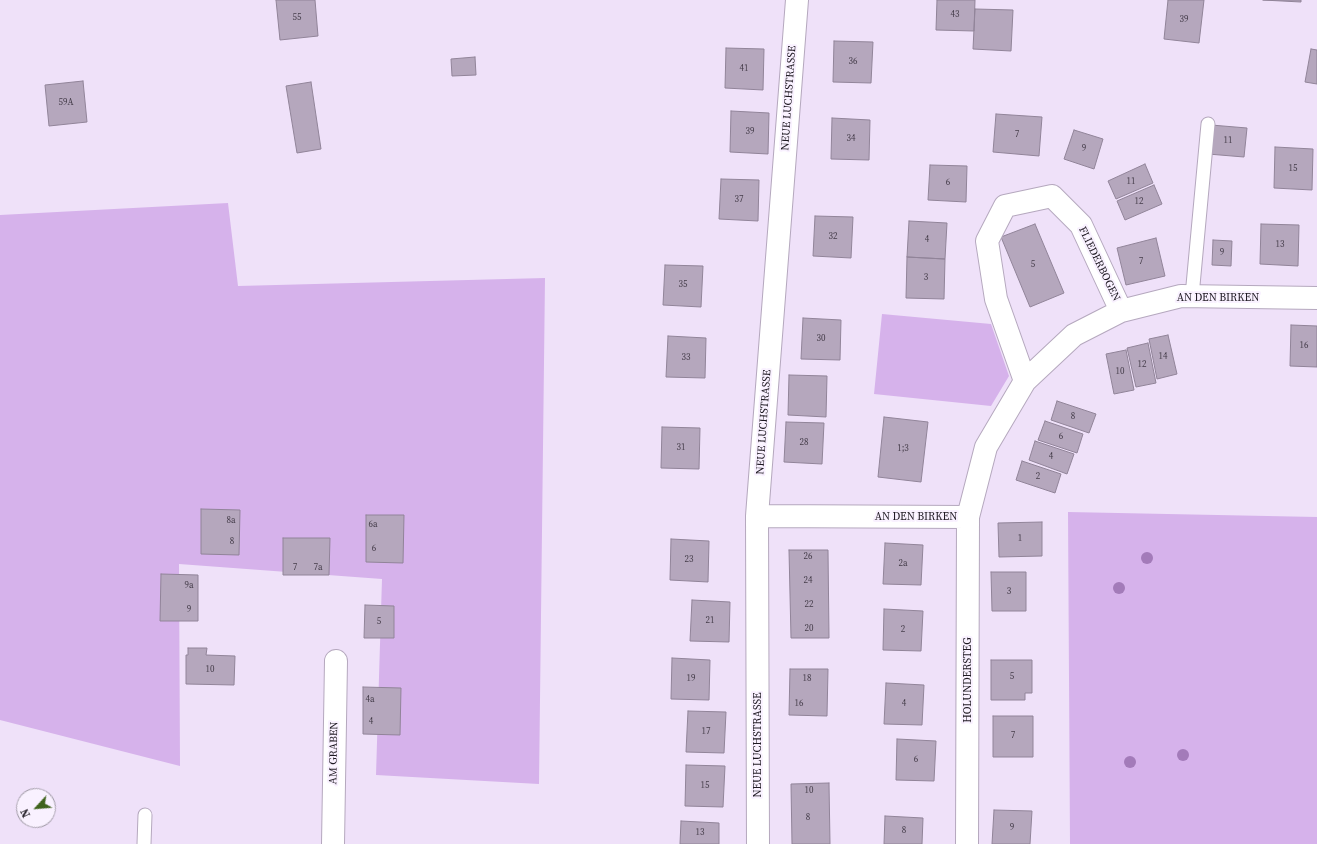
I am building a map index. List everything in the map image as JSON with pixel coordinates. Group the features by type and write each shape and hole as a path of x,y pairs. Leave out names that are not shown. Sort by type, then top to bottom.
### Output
{"street":[{"name":"NEUE LUCHSTRASSE","path":"758,844 757,516 797,0"},
{"name":"FLIEDERBOGEN","path":"1025,381 996,299 987,241 1005,206 1052,196 1081,225 1121,311"},
{"name":"AN DEN BIRKEN","path":"757,516 968,517 986,447 1025,381 1074,336 1121,311 1181,296 1317,298"},
{"name":"HOLUNDERSTEG","path":"967,844 968,517"},
{"name":"AM GRABEN","path":"333,844 336,661"}],"lane":[{"path":"1192,296 1208,124"},
{"path":"144,844 145,815"}],"shaded area":[{"path":"228,203 238,286 545,278 539,784 376,775 382,579 179,564 180,766 0,720 0,215"},
{"path":"882,314 991,324 1009,376 991,406 874,394"},
{"path":"1068,512 1317,517 1317,844 1070,844"}],"building":[{"path":"276,0 315,0 318,36 280,40"},
{"path":"937,0 975,0 974,31 936,30"},
{"path":"1168,0 1204,0 1199,43 1164,39"},
{"path":"1263,0 1301,0 1301,2"},
{"path":"975,9 1013,10 1011,51 973,49"},
{"path":"834,41 873,42 871,83 833,82"},
{"path":"726,48 764,49 763,90 725,88"},
{"path":"1311,49 1317,50 1317,84 1305,82"},
{"path":"475,57 476,75 452,76 451,59"},
{"path":"83,81 87,122 49,126 45,85"},
{"path":"311,82 321,149 297,153 286,86"},
{"path":"731,111 769,113 768,154 730,152"},
{"path":"996,114 1042,117 1039,156 993,152"},
{"path":"832,118 870,120 869,160 831,159"},
{"path":"1211,125 1247,128 1244,157 1208,154"},
{"path":"1074,130 1103,139 1094,169 1064,159"},
{"path":"1275,147 1313,149 1312,190 1274,188"},
{"path":"1145,164 1153,183 1116,199 1108,181"},
{"path":"930,165 967,166 966,202 928,200"},
{"path":"721,179 759,180 758,221 719,219"},
{"path":"1154,185 1162,204 1125,220 1117,201"},
{"path":"815,216 853,217 851,258 813,256"},
{"path":"909,221 947,223 945,259 907,257"},
{"path":"1035,224 1064,293 1030,307 1001,237"},
{"path":"1261,224 1299,225 1298,266 1260,264"},
{"path":"1156,238 1165,276 1126,285 1117,248"},
{"path":"1213,240 1232,241 1231,266 1212,265"},
{"path":"907,257 945,259 944,299 906,298"},
{"path":"665,265 703,266 701,307 663,305"},
{"path":"803,318 841,320 840,360 801,359"},
{"path":"1291,325 1317,326 1317,367 1290,366"},
{"path":"1168,335 1177,374 1157,379 1149,339"},
{"path":"668,336 706,338 705,378 666,377"},
{"path":"1148,343 1156,383 1136,387 1127,348"},
{"path":"1126,350 1134,390 1114,394 1106,354"},
{"path":"789,375 827,376 826,417 788,415"},
{"path":"1057,401 1096,414 1089,433 1051,420"},
{"path":"884,417 928,422 921,482 878,477"},
{"path":"1045,421 1083,434 1077,453 1038,440"},
{"path":"786,422 824,423 822,464 784,462"},
{"path":"662,427 700,428 699,469 661,468"},
{"path":"1035,441 1074,454 1067,474 1029,460"},
{"path":"1022,461 1061,474 1055,493 1016,480"},
{"path":"201,509 240,510 239,555 201,554"},
{"path":"366,515 404,515 403,563 366,562"},
{"path":"1042,522 1042,556 999,557 998,523"},
{"path":"283,538 330,538 329,575 283,575"},
{"path":"671,539 709,541 708,582 670,580"},
{"path":"885,543 923,545 921,585 883,584"},
{"path":"789,550 828,550 829,638 791,638"},
{"path":"991,572 1026,572 1026,611 992,611"},
{"path":"161,574 198,575 198,621 160,621"},
{"path":"692,600 730,602 729,642 690,641"},
{"path":"365,605 394,606 394,638 364,638"},
{"path":"884,609 923,611 921,651 883,650"},
{"path":"188,648 207,648 206,655 235,656 234,685 186,684 186,655 188,655"},
{"path":"672,658 710,660 709,700 671,699"},
{"path":"991,660 1032,660 1032,693 1025,693 1025,700 991,700"},
{"path":"790,669 828,669 827,716 789,715"},
{"path":"886,683 924,685 922,725 884,724"},
{"path":"363,687 401,688 400,735 363,734"},
{"path":"688,711 726,712 724,753 686,752"},
{"path":"993,716 1033,716 1033,757 993,757"},
{"path":"897,739 936,741 934,781 896,780"},
{"path":"686,765 725,766 723,807 685,806"},
{"path":"829,783 830,844 792,844 791,784"},
{"path":"994,810 1032,811 1030,844 992,844"},
{"path":"885,816 923,818 922,844 884,844"},
{"path":"681,821 719,823 719,844 680,844"}]}
